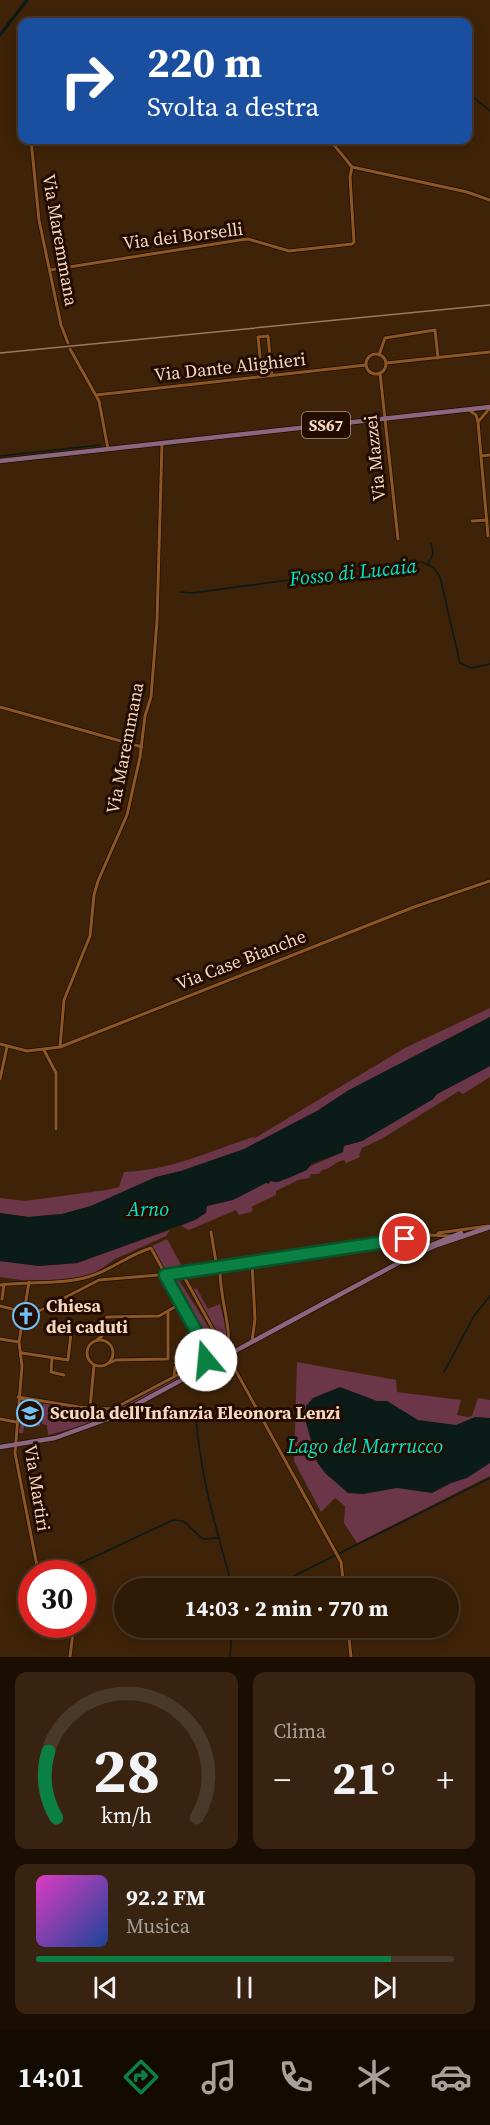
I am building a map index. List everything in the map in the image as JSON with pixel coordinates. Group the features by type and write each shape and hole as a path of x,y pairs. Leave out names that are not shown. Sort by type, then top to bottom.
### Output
{"main road":[{"name":"SS67","path":"162,443 490,407"},
{"path":"0,461 162,443"},
{"path":"0,1448 55,1438 98,1423 410,1258 490,1227"},
{"path":"402,1262 414,1253 452,1236 490,1227"}],"street":[{"name":"Via Maremmana","path":"31,144 38,213 61,325 68,343"},
{"path":"333,144 353,167 467,192 490,200"},
{"name":"Via dei Borselli","path":"50,270 244,239 293,251 354,242 350,177 353,167"},
{"path":"379,355 385,338 435,330 438,358"},
{"path":"262,377 258,337 268,336 272,376"},
{"path":"70,349 96,395 103,417 108,449"},
{"path":"386,363 490,352"},
{"path":"379,355 386,363 385,370 380,373 371,372 366,365 370,357 379,355"},
{"name":"Via Dante Alighieri","path":"96,395 366,365"},
{"name":"Via Mazzei","path":"380,373 398,539"},
{"path":"480,420 490,407"},
{"path":"476,415 478,409"},
{"path":"478,409 488,536"},
{"path":"467,410 480,420"},
{"name":"Via Maremmana","path":"60,1047 64,1000 90,936 96,889 127,815 142,747 144,719 152,693 157,621 162,443"},
{"path":"481,456 490,455"},
{"path":"472,521 487,520"},
{"path":"0,707 142,747"},
{"name":"Via Case Bianche","path":"0,1044 23,1050 60,1047 414,907 490,881"},
{"path":"0,1079 7,1047"},
{"path":"45,1050 56,1073 56,1129"},
{"path":"96,1281 182,1273 429,1234 490,1227"},
{"path":"211,1232 230,1342 228,1356"},
{"path":"429,1234 462,1236"},
{"path":"410,1258 416,1246 411,1238"},
{"path":"394,1266 405,1254 403,1244 396,1240"},
{"path":"18,1397 90,1408 113,1409 206,1360 209,1355 151,1248 108,1268 93,1276 71,1281 2,1285 1,1305 24,1312 44,1310 96,1281 108,1268"},
{"path":"252,1263 255,1319 252,1342"},
{"path":"182,1273 337,1554 343,1578"},
{"name":"Via Martiri","path":"29,1282 19,1342 21,1353 16,1446 20,1485 36,1560"},
{"path":"90,1408 95,1372 87,1349 91,1343 102,1336 105,1319 107,1317 159,1316 180,1304"},
{"path":"168,1311 168,1359 175,1367 174,1376"},
{"path":"21,1353 68,1360 71,1333"},
{"path":"0,1339 19,1342"},
{"path":"97,1340 106,1341 112,1347 113,1357 106,1365"},
{"path":"52,1357 51,1372 64,1375"},
{"path":"95,1372 116,1360 168,1359"},
{"path":"92,1363 106,1365"},
{"path":"175,1367 192,1367"},
{"path":"0,1419 16,1422"},
{"path":"70,1657 72,1638"},
{"path":"349,1638 351,1657"}],"shaded area":[{"path":"490,1008 490,1017 349,1090 317,1111 245,1149 156,1177 91,1206 62,1214 28,1217 0,1213 0,1198 25,1201 119,1187 124,1172 173,1164 255,1138 405,1048"},
{"path":"490,1066 490,1077 463,1094 459,1091 383,1138 362,1148 360,1157 346,1163 344,1160 341,1161 322,1170 319,1174 311,1174 309,1178 298,1180 276,1191 276,1195 251,1207 253,1209 251,1212 239,1215 236,1210 189,1230 181,1226 198,1218 207,1206 234,1198 269,1181 274,1182 343,1152 343,1146 362,1141 433,1099 437,1094"},
{"path":"170,1230 166,1236 115,1259 92,1275 63,1281 0,1277 0,1261 39,1266 77,1263"},
{"path":"167,1239 184,1270 169,1272 162,1265 152,1246"},
{"path":"173,1276 177,1277 221,1347 222,1354 114,1414 48,1435 47,1425 42,1424 43,1403 113,1411 209,1360 210,1354 197,1326 170,1280"},
{"path":"193,1288 197,1289 208,1309 220,1304 229,1342 227,1347 225,1347"},
{"path":"297,1362 396,1380 397,1392 461,1400 457,1415 472,1416 478,1398 490,1400 490,1476 357,1543 344,1523 345,1506 335,1498 321,1512 294,1461"},
{"name":"Scuola dell'Infanzia Eleonora Lenzi","path":"20,1400 41,1402 40,1426 24,1425 23,1433 18,1433 21,1424 18,1423"}],"water":[{"name":"Arno","path":"490,1017 490,1066 437,1094 433,1099 362,1141 344,1146 343,1152 311,1164 307,1170 278,1182 270,1181 269,1184 266,1183 233,1200 207,1206 206,1213 195,1220 77,1263 39,1266 0,1261 0,1213 28,1217 62,1214 91,1206 156,1177 181,1171 244,1149 317,1111 349,1090"},
{"name":"Lago del Marrucco","path":"340,1387 377,1401 387,1401 418,1420 456,1425 475,1417 490,1418 490,1463 467,1478 432,1493 397,1488 363,1494 348,1493 325,1473 317,1462 305,1419 306,1406 313,1398"}],"waterway":[{"path":"0,35 27,0"},
{"path":"472,96 490,111"},
{"path":"0,456 100,445"},
{"path":"428,564 433,554 431,543"},
{"name":"Fosso di Lucaia","path":"180,592 192,593 422,562 434,568 440,577 460,663 471,668 490,664"},
{"path":"444,1372 474,1316 490,1296"},
{"path":"141,1409 196,1416 209,1500 230,1578"},
{"path":"290,1578 490,1478"},
{"path":"88,1560 173,1520 183,1521 203,1539 217,1538"},
{"path":"230,1657 231,1638"}],"railway":[{"path":"0,353 490,305"}],"place":[{"name":"Chiesa dei caduti","path":"26,1316"},
{"name":"Scuola dell'Infanzia Eleonora Lenzi","path":"30,1413"}],"route":[{"path":"206,1360 209,1354 165,1275 405,1239"}]}
